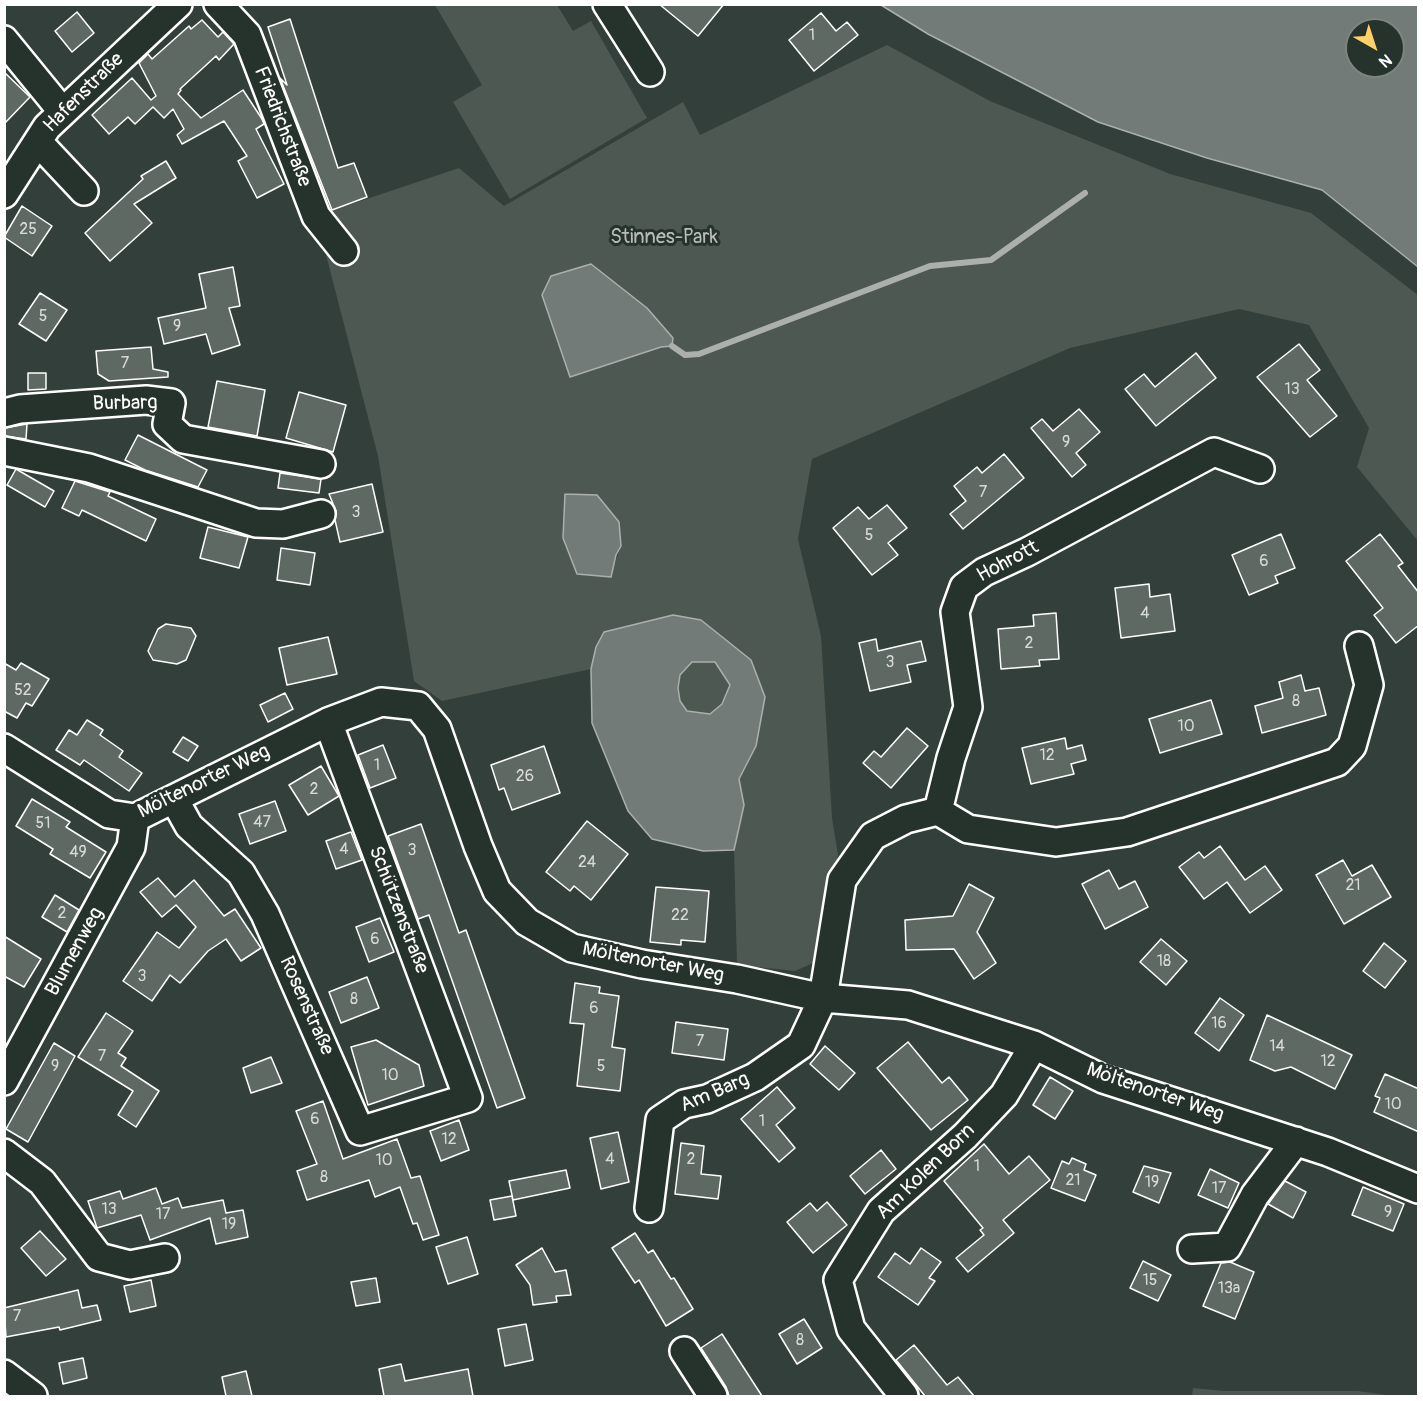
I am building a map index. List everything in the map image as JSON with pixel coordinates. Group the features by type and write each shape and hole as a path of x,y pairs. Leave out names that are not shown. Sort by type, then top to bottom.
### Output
{"street":[{"name":"Hafenstraße","path":"4,194 38,141 62,111 178,4"},
{"name":"Friedrichstraße","path":"218,4 247,35 316,216 344,250"},
{"path":"607,4 650,72"},
{"path":"4,40 62,111"},
{"path":"38,141 84,191"},
{"name":"Burbarg","path":"4,412 146,400 171,404 167,424 183,439 321,464"},
{"path":"4,451 89,468 256,523 283,524 321,514"},
{"name":"Hohrott","path":"938,812 951,758 969,707 955,612 964,587 984,572 1027,552 1214,452 1260,468"},
{"path":"823,998 842,880 873,836 906,819 938,812 968,829 1056,842 1127,832 1337,762 1352,746 1370,686 1359,646"},
{"name":"Möltenorter Weg","path":"4,748 109,814 135,818 328,722 381,702 418,706 437,729 478,846 497,891 527,922 572,948 642,964 738,979 823,998 908,1005 1034,1045 1103,1079 1296,1141 1419,1190"},
{"name":"Schützenstraße","path":"328,722 468,1098"},
{"name":"Rosenstraße","path":"174,799 189,826 241,873 266,914 360,1131 468,1098"},
{"name":"Blumenweg","path":"4,1081 131,847 135,818"},
{"name":"Am Barg","path":"649,1208 660,1120 684,1104 707,1099 774,1065 801,1045 823,998"},
{"name":"Am Kolen Born","path":"904,1396 851,1329 838,1280 881,1211 964,1136 1004,1095 1034,1045"},
{"path":"1192,1249 1227,1247 1255,1195 1296,1141"},
{"path":"4,1153 42,1182 99,1257 130,1265 165,1258"},
{"path":"684,1351 713,1396"},
{"path":"4,1374 33,1396"}],"green space":[{"path":"435,5 557,5 573,31 591,21 647,118 510,199 453,102 482,85"},
{"name":"Stinnes-Park","path":"887,45 990,101 1170,174 1311,213 1418,295 1418,541 1357,467 1369,428 1309,325 1239,309 1070,348 812,459 798,539 821,636 832,818 838,855 813,963 795,971 737,965 734,850 744,805 739,779 756,746 751,660 596,647 591,669 442,701 414,681 378,456 316,216 459,168 504,206 683,102 700,135","holes":["565,495 597,495 621,546 610,577"]},
{"path":"716,661 731,685 722,704 710,714 687,711 679,701 680,675 692,662"},
{"path":"1193,1388 1224,1391 1358,1391 1393,1396 1192,1396"}],"shaded area":[{"path":"881,5 1418,5 1418,267 1322,190 1207,158 1098,122 928,34"},
{"path":"591,264 647,308 673,338 672,346 661,347 570,377 542,295 551,276"},
{"path":"565,494 597,495 619,522 621,546 616,555 611,577 577,574 563,538"},
{"path":"673,615 701,620 751,660 765,697 756,746 739,779 744,805 734,850 703,851 652,839 628,811 592,723 591,669 596,647 604,632","holes":["692,662 715,662 730,685 722,704 710,714 687,711 680,701 678,688 680,675"]}],"building":[{"path":"659,4 724,4 698,36"},
{"path":"77,12 94,33 72,52 55,31"},
{"path":"821,13 836,31 847,22 858,35 814,71 789,40"},
{"path":"290,19 338,168 354,163 367,197 332,210 280,78 287,85 268,27"},
{"path":"202,20 218,37 223,32 234,44 219,60 216,56 180,89 178,94 201,118 243,90 262,119 264,124 256,129 284,184 257,198 238,161 247,156 224,121 182,144 177,135 184,129 173,109 164,118 153,107 135,124 128,117 109,134 92,115 132,78 151,100 156,96 139,63 148,54 152,59 189,26 191,29"},
{"path":"4,72 30,97 4,124"},
{"path":"166,161 176,178 134,204 152,223 110,261 85,233 143,179 141,176"},
{"path":"22,206 52,226 32,256 4,237"},
{"path":"233,267 240,306 229,308 240,345 212,354 206,334 164,344 158,318 206,308 199,274"},
{"path":"40,293 67,310 46,341 19,324"},
{"path":"1299,344 1320,370 1307,380 1337,416 1310,437 1257,377"},
{"path":"151,347 153,369 168,372 168,377 109,381 98,374 96,351"},
{"path":"1196,353 1216,378 1156,426 1125,389 1144,374 1155,387"},
{"path":"28,373 46,373 46,389 28,390"},
{"path":"217,381 265,390 257,436 208,427"},
{"path":"299,392 346,405 333,452 286,438"},
{"path":"1079,409 1100,432 1076,453 1086,465 1072,477 1031,428 1042,419 1053,431"},
{"path":"27,424 26,439 4,436 4,428"},
{"path":"138,435 207,470 198,487 145,470 125,460"},
{"path":"1004,454 1024,478 963,529 950,514 966,501 954,486 977,467 982,473"},
{"path":"16,469 54,491 45,507 7,485"},
{"path":"280,473 321,479 319,493 278,488"},
{"path":"75,481 110,492 108,496 156,519 146,541 82,510 79,516 62,508"},
{"path":"372,484 383,532 340,542 335,520 336,511 329,494"},
{"path":"887,505 907,528 888,543 898,555 872,575 833,528 858,507 869,519"},
{"path":"208,527 248,537 239,568 200,558"},
{"path":"1281,534 1295,568 1275,576 1278,583 1249,595 1232,555"},
{"path":"1380,534 1403,563 1398,566 1419,593 1419,625 1396,643 1374,615 1383,608 1346,561"},
{"path":"281,548 315,553 310,585 277,580"},
{"path":"1149,584 1150,597 1170,594 1175,631 1121,638 1115,588"},
{"path":"1056,613 1059,659 1039,660 1040,666 1001,669 998,629 1034,626 1033,615"},
{"path":"166,624 191,628 196,636 186,660 177,664 153,660 148,651 158,629"},
{"path":"328,637 337,674 287,685 279,648"},
{"path":"876,639 878,651 921,641 926,661 907,665 911,682 870,691 859,643"},
{"path":"4,663 16,670 21,663 49,679 32,706 26,703 17,718 4,711"},
{"path":"1301,675 1305,691 1319,688 1326,715 1262,733 1255,706 1283,698 1279,682"},
{"path":"285,693 293,709 268,722 260,705"},
{"path":"1211,700 1222,734 1160,753 1149,719"},
{"path":"87,720 103,730 100,735 123,751 119,757 142,773 129,791 84,760 80,765 56,750 69,730 77,735"},
{"path":"907,728 928,746 891,788 863,763 874,751 881,757"},
{"path":"183,737 198,746 188,761 173,752"},
{"path":"1065,738 1067,749 1082,745 1086,760 1071,764 1074,774 1031,784 1022,748"},
{"path":"383,745 396,778 370,788 358,755"},
{"path":"544,746 560,793 512,810 504,788 499,790 491,765"},
{"path":"321,766 339,796 308,815 289,785"},
{"path":"32,799 70,822 66,827 106,852 90,878 50,854 53,849 16,826"},
{"path":"275,801 286,831 250,844 239,814"},
{"path":"587,821 628,854 591,900 574,886 570,891 546,872"},
{"path":"421,824 459,933 466,930 525,1098 497,1108 429,915 418,919 388,836"},
{"path":"351,832 362,860 336,869 326,841"},
{"path":"1220,846 1245,880 1265,866 1282,890 1250,913 1227,882 1204,899 1179,867 1199,852 1204,858"},
{"path":"1343,860 1352,876 1372,865 1391,897 1344,924 1316,875"},
{"path":"1109,870 1119,889 1135,881 1148,907 1105,929 1082,884"},
{"path":"158,878 175,897 194,880 224,916 235,909 261,948 241,961 226,939 208,951 180,983 170,975 152,1001 123,981 157,932 179,948 196,927 176,905 162,917 140,892"},
{"path":"969,884 994,898 977,932 996,963 974,979 954,949 906,950 905,920 953,916"},
{"path":"656,887 709,891 705,942 681,940 681,945 650,942"},
{"path":"55,895 79,910 67,932 42,917"},
{"path":"380,918 394,952 369,962 356,927"},
{"path":"4,936 41,959 24,987 4,976"},
{"path":"1161,939 1187,961 1166,985 1140,962"},
{"path":"1384,943 1406,961 1385,988 1363,971"},
{"path":"367,977 379,1008 341,1023 329,992"},
{"path":"575,983 600,987 599,993 619,996 612,1047 625,1049 620,1091 577,1086 584,1024 570,1023"},
{"path":"1220,998 1244,1015 1219,1051 1195,1033"},
{"path":"106,1013 133,1031 118,1053 126,1058 121,1066 159,1091 136,1127 118,1115 133,1091 78,1057"},
{"path":"1267,1015 1352,1055 1335,1089 1291,1067 1275,1071 1250,1060"},
{"path":"676,1022 728,1029 724,1060 672,1053"},
{"path":"376,1040 419,1065 424,1086 368,1105 351,1047"},
{"path":"908,1042 942,1083 949,1077 968,1100 931,1130 877,1068"},
{"path":"54,1043 75,1056 28,1142 6,1129"},
{"path":"825,1046 855,1073 839,1090 810,1064"},
{"path":"271,1057 282,1083 251,1093 243,1068"},
{"path":"1385,1074 1419,1089 1419,1132 1374,1112 1380,1098 1375,1096"},
{"path":"1050,1077 1073,1091 1055,1119 1033,1105"},
{"path":"777,1087 795,1108 776,1125 795,1148 779,1162 741,1119"},
{"path":"323,1101 343,1159 397,1139 411,1178 420,1176 439,1235 423,1240 417,1223 413,1224 400,1187 375,1197 369,1180 307,1200 297,1171 317,1164 296,1111"},
{"path":"459,1120 469,1150 441,1161 430,1131"},
{"path":"618,1132 629,1182 601,1189 590,1138"},
{"path":"681,1143 704,1146 701,1174 721,1176 718,1199 675,1194"},
{"path":"984,1144 1009,1174 1029,1156 1050,1180 1003,1220 1014,1233 968,1272 956,1258 984,1235 980,1230 983,1228 944,1181"},
{"path":"881,1150 896,1169 865,1194 850,1176"},
{"path":"1072,1158 1086,1164 1084,1170 1096,1175 1085,1201 1051,1188 1062,1161 1069,1164"},
{"path":"1144,1166 1171,1173 1159,1203 1133,1192"},
{"path":"1210,1169 1239,1183 1228,1208 1198,1195"},
{"path":"566,1170 570,1188 513,1200 509,1181"},
{"path":"1285,1181 1306,1192 1293,1218 1268,1204"},
{"path":"1363,1187 1404,1204 1393,1231 1352,1215"},
{"path":"156,1188 162,1204 178,1198 182,1208 223,1200 226,1213 243,1210 248,1237 216,1244 210,1218 150,1240 141,1215 97,1228 88,1201 120,1191 123,1199"},
{"path":"512,1196 516,1216 494,1220 490,1200"},
{"path":"827,1202 847,1225 813,1253 787,1222 810,1203 817,1211"},
{"path":"40,1231 66,1259 46,1276 21,1248"},
{"path":"635,1233 648,1253 653,1250 693,1309 666,1326 639,1280 635,1283 612,1248"},
{"path":"467,1237 478,1274 448,1284 436,1247"},
{"path":"542,1248 555,1272 566,1270 571,1295 556,1296 557,1302 533,1305 530,1285 516,1265"},
{"path":"921,1248 941,1262 929,1278 935,1281 918,1305 878,1277 895,1253 910,1264"},
{"path":"1143,1261 1171,1275 1158,1301 1130,1288"},
{"path":"1230,1262 1254,1272 1235,1319 1203,1306 1221,1263"},
{"path":"376,1278 380,1302 356,1306 351,1282"},
{"path":"151,1280 156,1306 130,1312 124,1286"},
{"path":"78,1290 82,1308 97,1305 101,1320 60,1330 59,1327 6,1337 4,1308"},
{"path":"804,1319 822,1348 797,1364 779,1334"},
{"path":"526,1324 533,1360 505,1366 498,1329"},
{"path":"722,1334 762,1396 729,1396 726,1387 701,1348"},
{"path":"914,1345 947,1385 958,1377 974,1396 925,1396 896,1360"},
{"path":"83,1358 87,1378 63,1384 59,1363"},
{"path":"401,1364 405,1381 468,1369 473,1396 384,1396 379,1369"},
{"path":"246,1371 252,1396 226,1396 222,1377"}],"waterway":[{"path":"672,346 685,355 699,354 930,266 991,260 1085,193"}]}
